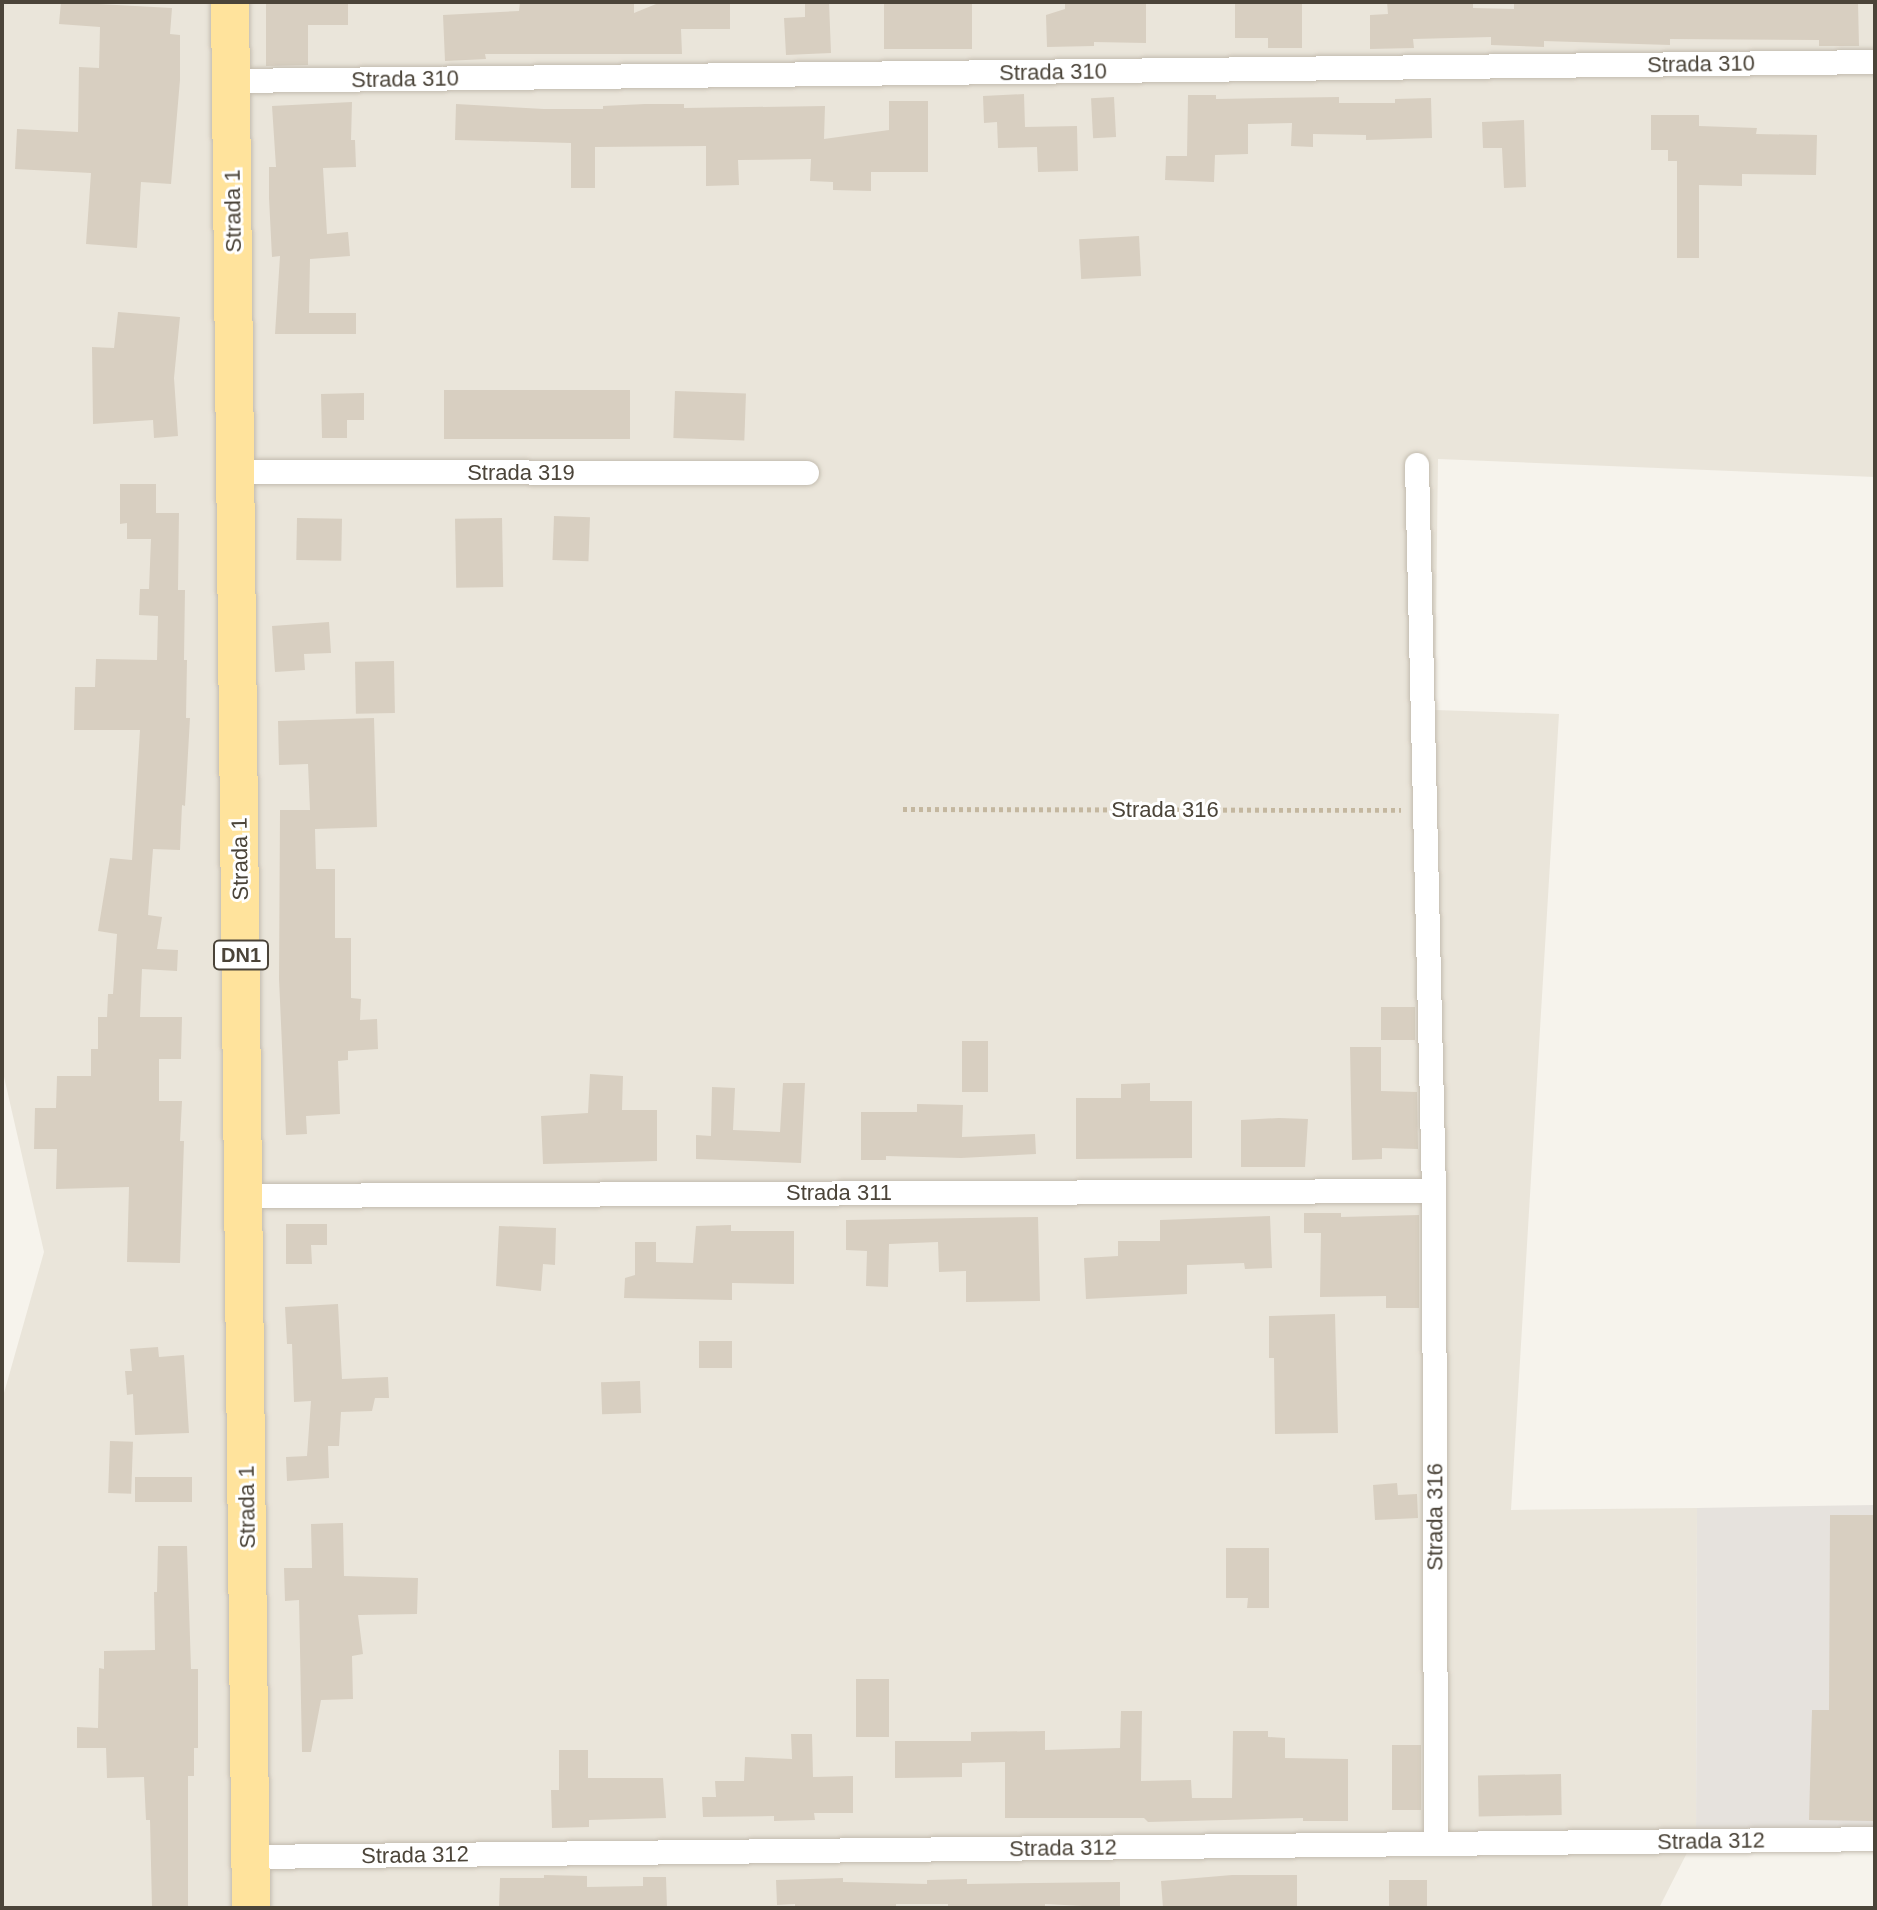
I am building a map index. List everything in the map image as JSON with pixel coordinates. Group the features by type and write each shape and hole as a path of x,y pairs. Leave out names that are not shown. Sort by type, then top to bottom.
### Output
{"main road":[{"name":"Strada 1","path":"230,2 251,1908"}],"street":[{"name":"Strada 310","path":"231,81 1875,62"},
{"name":"Strada 316","path":"1417,465 1434,1191 1436,1844"},
{"name":"Strada 319","path":"236,472 807,473"},
{"name":"Strada 311","path":"243,1196 1434,1191"},
{"name":"Strada 312","path":"250,1857 1875,1839"}],"path":[{"name":"Strada 316","path":"903,809 1426,810"}],"shaded area":[{"path":"2,2 1875,2 1875,477 1438,459 1435,710 1559,714 1511,1510 1697,1508 1696,1835 1659,1908 2,1908 2,1400 44,1252 2,1068"},
{"path":"1875,1483 1875,1833 1696,1835 1697,1508 1873,1505"}],"building":[{"path":"61,2 172,8 170,34 180,35 180,80 171,184 141,182 137,248 86,244 91,173 15,169 17,129 78,132 79,67 99,68 100,27 59,24"},
{"path":"266,2 348,2 348,25 308,25 308,65 266,66"},
{"path":"520,2 634,2 634,13 661,2 730,2 730,29 681,29 682,54 485,54 486,59 445,61 443,15 519,11"},
{"path":"805,2 829,2 831,53 786,55 784,18 805,17"},
{"path":"884,2 972,2 972,49 884,49"},
{"path":"1065,2 1146,2 1146,43 1094,42 1094,46 1047,47 1046,15 1065,9"},
{"path":"1235,2 1302,2 1302,48 1268,48 1268,38 1235,38"},
{"path":"1387,2 1473,2 1473,8 1514,9 1514,2 1858,2 1859,46 1819,46 1819,40 1670,39 1670,45 1544,41 1544,47 1491,45 1491,37 1413,39 1414,48 1370,49 1370,15 1388,14"},
{"path":"1024,94 1025,127 1077,126 1078,171 1038,172 1037,147 998,148 997,122 984,123 983,96"},
{"path":"1188,95 1216,95 1216,99 1339,97 1339,103 1395,103 1395,99 1431,98 1432,138 1366,140 1366,135 1313,134 1313,147 1291,146 1292,123 1248,124 1248,154 1215,155 1214,182 1165,180 1166,156 1187,156"},
{"path":"1114,97 1116,137 1093,138 1091,98"},
{"path":"889,101 928,101 928,172 871,172 871,191 833,190 833,182 810,181 811,159 738,160 739,185 706,186 706,146 595,147 595,188 571,188 571,143 455,140 456,104 544,109 603,109 603,106 645,104 684,104 684,108 825,106 824,139 889,130"},
{"path":"352,102 351,140 355,140 356,167 323,168 327,234 348,232 350,256 310,259 309,313 356,313 356,334 275,334 280,256 272,257 269,167 276,167 272,106"},
{"path":"1651,115 1699,115 1699,126 1757,128 1756,134 1817,135 1816,175 1742,174 1742,186 1699,185 1699,258 1677,258 1677,161 1668,161 1668,150 1651,150"},
{"path":"1524,120 1526,187 1504,188 1502,148 1483,148 1482,122"},
{"path":"1139,236 1141,276 1081,279 1079,239"},
{"path":"118,312 180,317 174,378 178,436 154,438 153,420 93,424 92,347 114,348"},
{"path":"444,390 630,390 630,439 444,439"},
{"path":"675,391 746,393 744,440 673,438"},
{"path":"364,393 364,420 347,420 347,438 322,438 321,394"},
{"path":"120,484 156,484 156,513 179,513 178,590 185,590 186,718 190,718 180,850 153,849 148,915 162,917 157,949 178,950 177,971 142,969 140,1017 182,1017 181,1059 159,1059 159,1101 182,1101 180,1141 184,1141 180,1263 127,1262 129,1187 56,1189 57,1149 34,1149 35,1108 56,1108 57,1076 91,1076 91,1049 98,1049 98,1017 107,1017 108,994 113,994 117,934 98,931 110,858 132,860 140,730 74,730 75,687 95,687 96,659 157,660 158,616 139,615 140,589 149,589 151,539 127,539 127,523 120,524"},
{"path":"554,516 590,517 588,561 552,560"},
{"path":"297,518 342,519 341,561 296,560"},
{"path":"502,518 503,587 456,588 455,519"},
{"path":"329,622 331,653 304,654 305,670 275,672 272,626"},
{"path":"394,661 395,713 356,714 355,662"},
{"path":"374,718 377,827 315,829 316,869 335,869 335,938 351,938 351,998 361,999 360,1020 377,1019 378,1049 348,1051 348,1060 338,1061 340,1114 306,1116 307,1134 286,1135 279,979 280,810 310,810 308,764 279,765 278,721"},
{"path":"1381,1007 1415,1007 1415,1040 1381,1040"},
{"path":"962,1041 988,1041 988,1092 962,1092"},
{"path":"1350,1047 1381,1047 1381,1091 1417,1092 1418,1149 1382,1148 1382,1159 1352,1160"},
{"path":"590,1074 623,1076 622,1110 657,1110 657,1161 543,1164 541,1116 588,1113"},
{"path":"783,1083 805,1083 801,1163 696,1159 696,1135 711,1136 712,1087 735,1088 733,1130 780,1132"},
{"path":"1150,1083 1150,1101 1192,1101 1192,1158 1076,1159 1076,1098 1121,1098 1121,1084"},
{"path":"917,1104 963,1105 962,1137 1035,1134 1036,1154 961,1158 886,1156 886,1160 861,1160 861,1112 917,1112"},
{"path":"1308,1119 1305,1167 1241,1167 1241,1120"},
{"path":"1304,1213 1341,1213 1341,1217 1419,1215 1419,1308 1386,1308 1386,1296 1320,1297 1321,1233 1304,1233"},
{"path":"1270,1216 1272,1268 1245,1269 1244,1263 1187,1265 1187,1294 1086,1299 1084,1258 1118,1256 1118,1241 1160,1241 1160,1220"},
{"path":"1038,1217 1040,1301 966,1302 966,1271 939,1272 938,1242 889,1244 888,1287 866,1286 867,1251 846,1250 846,1220"},
{"path":"286,1224 327,1224 327,1245 311,1245 312,1264 286,1264"},
{"path":"731,1225 731,1231 794,1231 794,1284 732,1283 732,1300 624,1298 625,1278 635,1275 635,1242 656,1242 656,1262 693,1263 696,1226"},
{"path":"499,1226 556,1228 555,1265 543,1264 541,1291 496,1286"},
{"path":"338,1304 342,1379 388,1377 389,1398 375,1398 372,1411 341,1412 339,1446 328,1446 329,1478 287,1481 286,1457 307,1456 311,1401 294,1402 292,1344 287,1344 285,1307"},
{"path":"1335,1314 1338,1433 1275,1434 1274,1358 1269,1358 1269,1316"},
{"path":"699,1341 732,1341 732,1368 699,1368"},
{"path":"158,1347 159,1357 184,1355 189,1433 135,1435 133,1394 127,1395 125,1371 132,1371 130,1349"},
{"path":"640,1381 641,1413 602,1414 601,1382"},
{"path":"110,1441 133,1442 131,1494 108,1493"},
{"path":"135,1477 192,1477 192,1502 135,1502"},
{"path":"1397,1483 1398,1495 1417,1494 1418,1518 1375,1520 1373,1485"},
{"path":"1830,1515 1874,1515 1874,1821 1809,1820 1812,1710 1829,1710"},
{"path":"343,1523 344,1576 418,1578 417,1614 358,1615 363,1654 352,1656 353,1699 321,1700 311,1752 302,1752 299,1600 285,1601 284,1568 312,1568 311,1524"},
{"path":"158,1546 187,1546 191,1669 198,1669 198,1748 194,1748 194,1776 188,1776 188,1908 152,1908 150,1820 146,1820 144,1777 107,1778 106,1748 77,1748 77,1727 98,1728 99,1668 104,1669 104,1651 155,1650 154,1592 157,1592"},
{"path":"1226,1548 1269,1548 1269,1608 1247,1608 1248,1598 1226,1598"},
{"path":"856,1679 889,1679 889,1737 856,1737"},
{"path":"1121,1711 1142,1711 1141,1781 1191,1780 1192,1798 1232,1798 1233,1731 1268,1731 1268,1737 1285,1738 1285,1758 1348,1759 1348,1821 1303,1821 1303,1818 1148,1822 1144,1818 1005,1818 1005,1762 962,1763 962,1777 895,1778 895,1741 971,1741 971,1732 1045,1731 1045,1750 1120,1748"},
{"path":"791,1734 812,1734 813,1777 853,1776 853,1813 814,1813 815,1820 774,1821 774,1816 703,1817 702,1797 716,1797 715,1781 744,1781 745,1757 792,1759"},
{"path":"1392,1745 1421,1745 1421,1810 1392,1810"},
{"path":"559,1750 588,1750 588,1778 663,1778 666,1818 589,1820 589,1827 552,1828 551,1790 559,1790"},
{"path":"1561,1774 1562,1815 1479,1816 1478,1775"},
{"path":"544,1875 587,1876 587,1887 643,1886 643,1877 666,1877 667,1908 499,1908 500,1878 544,1878"},
{"path":"1232,1875 1297,1875 1297,1908 1163,1908 1161,1881"},
{"path":"843,1878 843,1882 927,1884 927,1880 967,1879 967,1884 1120,1882 1120,1908 1045,1904 1045,1908 948,1908 948,1904 896,1904 896,1908 795,1908 795,1904 777,1905 776,1880"},
{"path":"1389,1880 1427,1880 1427,1908 1389,1908"}]}
